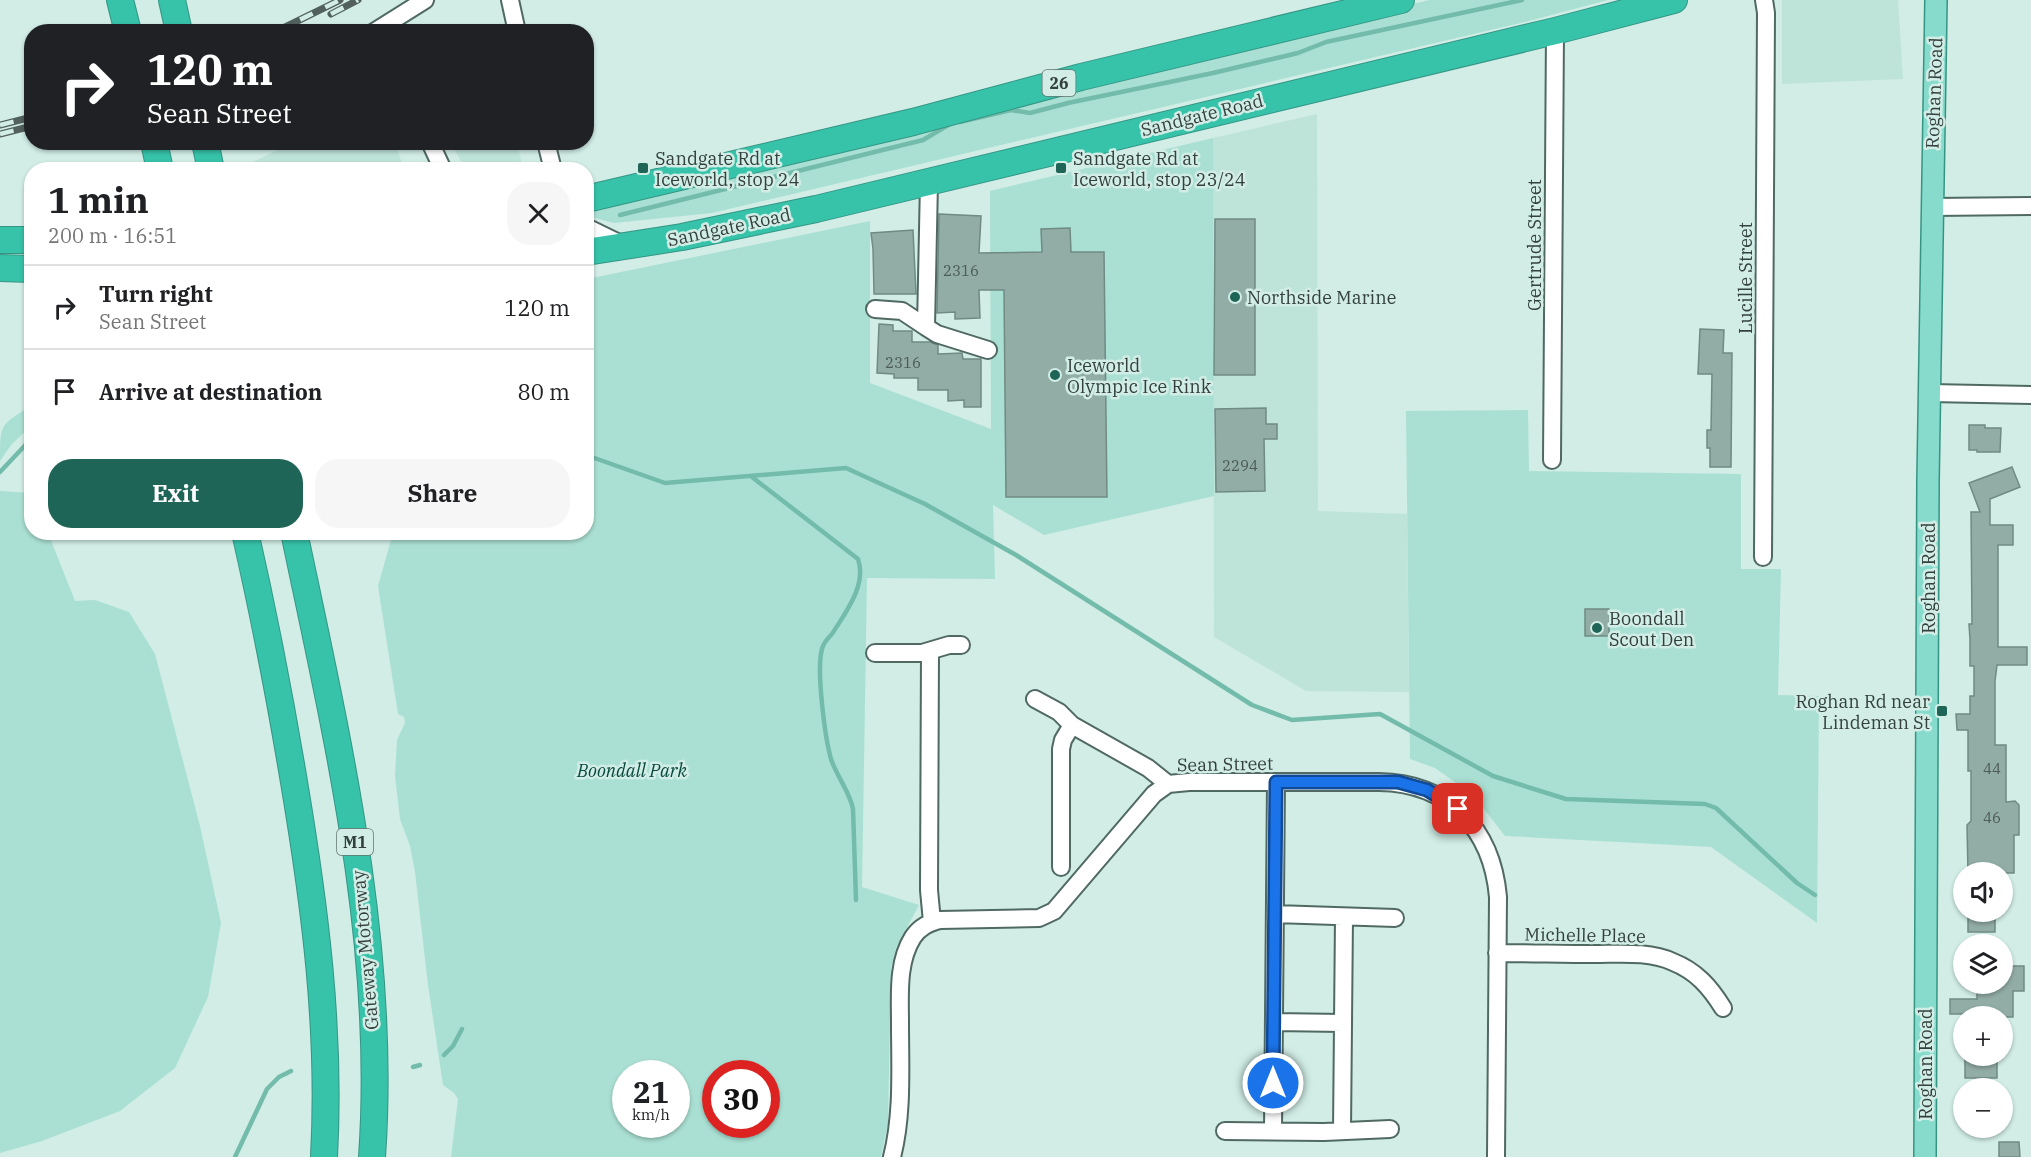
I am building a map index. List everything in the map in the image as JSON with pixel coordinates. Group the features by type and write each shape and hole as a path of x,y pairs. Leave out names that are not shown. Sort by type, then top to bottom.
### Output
{"highway":[{"path":"120,0 126,24"},
{"path":"172,0 177,24"},
{"name":"26","path":"594,198 855,136 1081,77 1401,0"},
{"name":"Sandgate Road","path":"594,251 728,228 929,182 1555,31 1674,0"},
{"path":"0,240 24,240"},
{"path":"0,268 24,268"},
{"path":"247,540 279,696 319,946 325,1032 324,1157"},
{"name":"Gateway Motorway","path":"296,540 343,767 356,847 368,952 373,1031 372,1157"}],"main road":[{"name":"Roghan Road","path":"1925,1157 1930,393 1936,0"}],"street":[{"path":"387,24 425,0"},
{"path":"510,0 515,24"},
{"name":"Lucille Street","path":"1763,557 1766,13 1764,0"},
{"name":"Gertrude Street","path":"1552,460 1555,31"},
{"path":"926,327 929,182"},
{"path":"1932,207 2031,206"},
{"path":"594,231 626,247"},
{"path":"875,309 903,311 937,334 988,350"},
{"path":"1930,393 2031,394"},
{"path":"875,653 913,654 949,645 961,645"},
{"path":"892,1157 899,1119 904,962 912,938 919,930 932,922 929,890 930,651"},
{"path":"1035,699 1059,712 1072,725 1148,768 1168,784"},
{"path":"1061,867 1061,749 1063,740 1072,725"},
{"name":"Sean Street","path":"932,922 949,919 1039,918 1054,911 1154,795 1168,784 1189,782 1398,782 1427,790 1458,809 1480,836 1493,864 1498,897 1496,1157"},
{"path":"1273,1131 1276,782"},
{"path":"1275,914 1395,918"},
{"path":"1342,1131 1344,917"},
{"name":"Michelle Place","path":"1497,953 1628,954 1661,958 1672,961 1695,974 1706,983 1723,1008"},
{"path":"1274,1022 1343,1023"},
{"path":"1225,1131 1390,1129"}],"shaded area":[{"path":"1782,0 1898,0 1903,79 1782,84"},
{"path":"1317,114 1318,511 1407,514 1409,692 1306,691 1214,637 1213,138"},
{"path":"278,150 397,150 402,162 253,162"},
{"path":"455,150 519,150 521,162 461,162"}],"green space":[{"path":"1429,0 1608,0 1529,21 712,213 614,223 594,218 595,210 979,111"},
{"name":"Boondall Park","path":"1213,138 1214,496 1044,535 993,505 995,579 867,578 862,887 919,905 896,948 891,969 888,1123 881,1157 451,1157 458,1099 443,1085 428,985 415,872 410,846 400,819 395,776 397,740 405,723 404,717 398,714 378,586 391,540 594,540 594,278 870,221 870,383 991,429 990,191"},
{"path":"24,410 24,433 11,445 0,461 0,439 4,427"},
{"path":"1528,410 1529,471 1741,474 1741,569 1781,569 1778,695 1819,696 1817,923 1711,847 1505,836 1473,795 1435,768 1410,759 1406,411"},
{"path":"0,491 24,493 24,540 51,540 75,601 95,600 129,612 155,654 200,826 221,923 208,997 175,1068 120,1111 42,1141 0,1153"}],"building":[{"name":"Iceworld Olympic Ice Rink","path":"939,214 981,216 979,253 1042,252 1041,229 1070,228 1071,252 1104,252 1107,497 1006,497 1004,290 979,290 980,318 955,319 955,312 937,313"},
{"name":"Northside Marine","path":"1215,219 1255,219 1255,375 1214,375"},
{"path":"913,230 916,294 874,294 871,233"},
{"path":"879,324 893,325 893,331 912,331 912,342 930,342 938,345 938,354 962,353 963,359 981,359 981,407 964,407 964,400 948,401 948,390 918,390 918,378 894,378 894,374 877,373"},
{"path":"1700,329 1724,330 1723,353 1732,353 1731,467 1710,467 1707,430 1711,430 1712,374 1698,374"},
{"path":"1266,408 1266,424 1277,424 1277,439 1264,439 1265,491 1216,492 1215,409"},
{"path":"1969,425 2001,428 2000,452 1969,450"},
{"path":"2012,467 2020,487 1990,499 1990,525 2013,525 2013,545 1998,545 1998,647 2027,647 2027,665 1997,665 1995,681 1995,745 2006,745 2006,802 2015,801 2019,805 2019,835 2014,835 2014,873 2013,862 1968,862 1967,825 1971,821 1968,730 1957,730 1956,714 1970,714 1970,696 1974,696 1974,666 1970,666 1969,624 1972,624 1971,512 1980,512 1969,483"},
{"name":"Boondall Scout Den","path":"1585,609 1609,609 1609,636 1585,636"},
{"path":"1968,922 1995,922 1995,932 1968,932"},
{"path":"2013,966 2024,966 2024,991 2013,991"},
{"path":"1977,994 2013,994 2013,1006 1953,1006 1953,1014 1950,1014 1950,999 1977,999"},
{"path":"1965,1066 1997,1066 1997,1078 1965,1078"},
{"path":"1999,1142 2019,1142 2020,1157 1999,1157"}],"waterway":[{"path":"960,122 1011,110 1030,113 1298,53 1326,42 1522,0"},
{"path":"620,215 923,140 950,124"},
{"path":"0,472 24,446"},
{"path":"594,458 665,483 846,468 925,504 1016,555 1252,705 1292,720 1380,714 1493,776 1566,799 1705,804 1716,808 1797,883 1815,895"},
{"path":"752,477 858,559 860,579 854,598 823,645 820,659 824,720 831,759 853,809 856,900"},
{"path":"444,1055 453,1046 462,1029"},
{"path":"413,1067 420,1065"},
{"path":"235,1157 267,1089 279,1077 291,1071"}],"railway":[{"path":"291,24 340,0"},
{"path":"331,14 358,0"},
{"path":"0,125 24,119"},
{"path":"0,134 24,128"}],"place":[{"name":"Sandgate Rd at Iceworld, stop 24","path":"643,168"},
{"name":"Sandgate Rd at Iceworld, stop 23/24","path":"1061,168"},
{"name":"Northside Marine","path":"1235,297"},
{"name":"Iceworld Olympic Ice Rink","path":"1055,375"},
{"name":"Boondall Scout Den","path":"1597,628"},
{"name":"Roghan Rd near Lindeman St","path":"1942,711"}],"route":[{"path":"1273,1083 1276,782 1398,782 1427,790 1458,809"}]}
